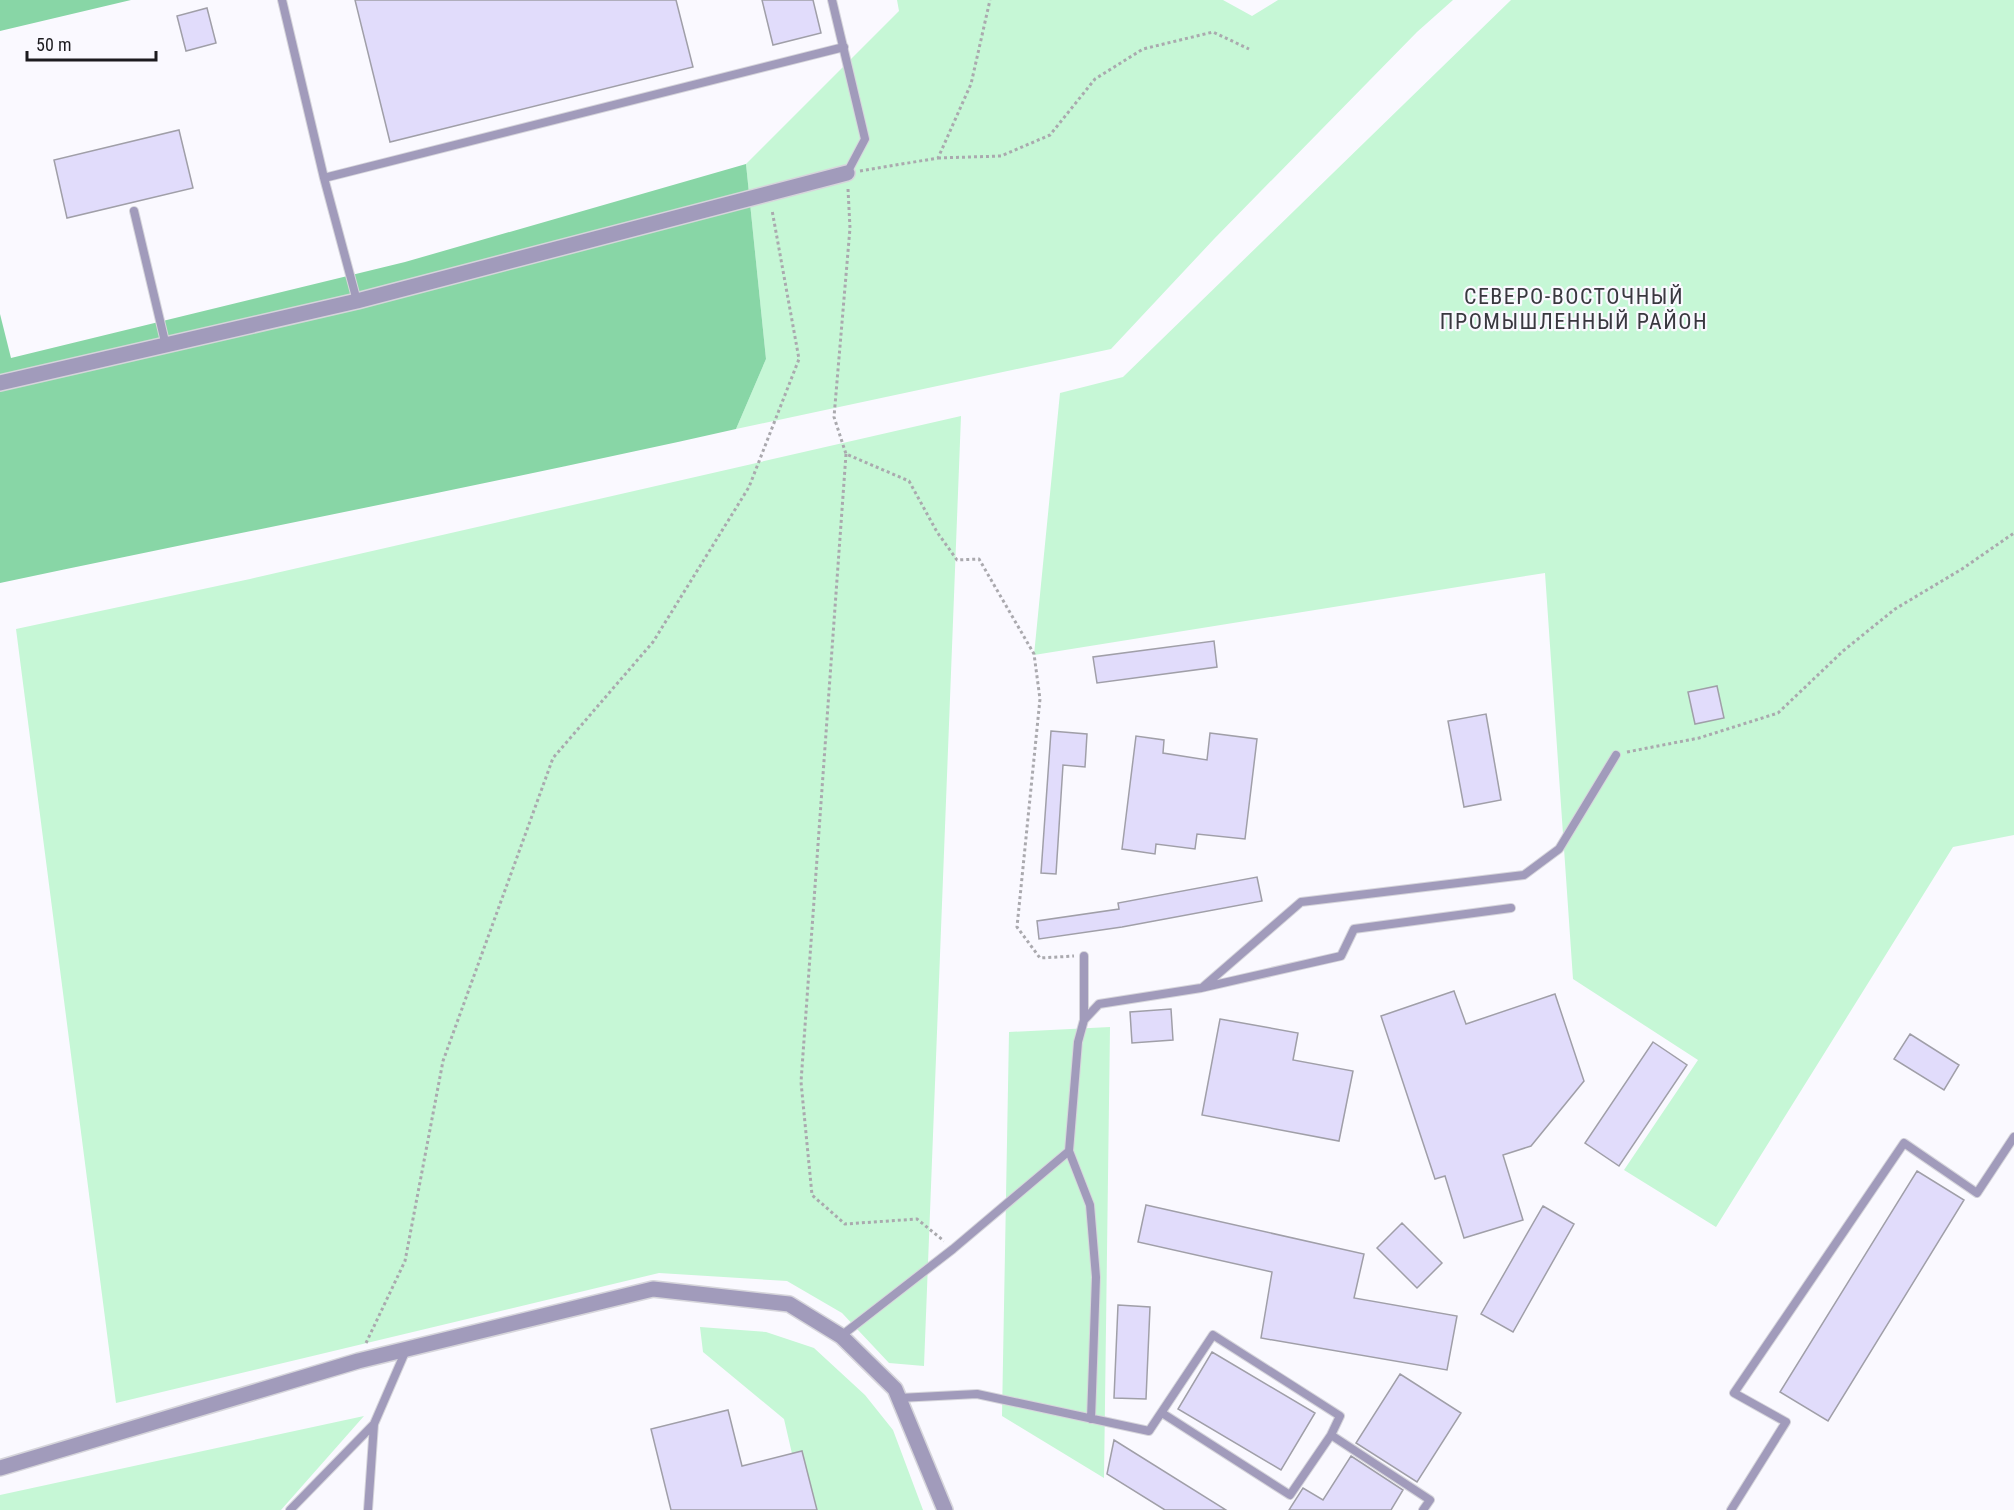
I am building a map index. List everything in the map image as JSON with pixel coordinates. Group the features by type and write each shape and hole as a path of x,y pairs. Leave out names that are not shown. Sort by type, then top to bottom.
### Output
{"street":[{"path":"0,383 166,347 357,301 847,173"},
{"path":"0,1468 358,1361 653,1288 789,1304 841,1336 895,1389 945,1510"}],"lane":[{"path":"282,0 324,178 357,301"},
{"path":"832,0 866,139 847,173"},
{"path":"324,178 844,48"},
{"path":"134,211 166,347"},
{"path":"1202,988 1301,902 1524,875 1559,849 1616,755"},
{"path":"1084,1020 1099,1004 1202,988 1341,956 1354,929 1511,908"},
{"path":"1084,956 1084,1020 1078,1042 1069,1150 1090,1205 1096,1276 1090,1419"},
{"path":"1731,1510 1786,1422 1734,1393 1904,1143 1977,1193 2014,1137"},
{"path":"841,1336 953,1249 1069,1150"},
{"path":"899,1398 977,1394 1149,1431 1213,1335 1340,1416 1331,1435 1290,1495 1162,1413"},
{"path":"368,1510 374,1424 407,1349"},
{"path":"290,1510 374,1424"},
{"path":"1331,1435 1430,1500 1423,1510"}],"path":[{"path":"938,158 971,84 990,0"},
{"path":"953,1249 917,1218 845,1224 812,1195 801,1082 846,454 834,417 850,228 847,173 938,158 1001,156 1050,135 1095,79 1143,49 1213,33 1249,49"},
{"path":"358,1361 405,1261 443,1062 553,758 653,642 749,487 799,358 769,193"},
{"path":"846,454 909,481 937,532 957,560 979,559 1034,654 1040,699 1017,927 1040,958 1084,956"},
{"path":"1616,755 1648,746 1699,738 1779,713 1843,651 1895,609 1962,569 2014,533"}],"green space":[{"path":"0,0 131,0 0,31"},
{"path":"897,0 1223,0 1252,16 1278,0 1453,0 1417,32 1214,239 1111,349 736,429 766,359 746,164 899,11"},
{"path":"1511,0 2014,0 2014,835 1953,847 1716,1227 1624,1170 1698,1060 1573,979 1545,573 1034,655 1060,393 1123,377"},
{"path":"746,164 766,359 736,429 0,583 0,314 11,358 405,262"},
{"path":"961,416 924,1366 889,1363 842,1313 787,1281 659,1273 116,1403 16,629 250,579"},
{"path":"1110,1027 1104,1478 1002,1416 1009,1032"},
{"path":"700,1327 766,1332 814,1348 865,1395 893,1430 923,1510 805,1510 784,1419 703,1352"},
{"path":"364,1416 281,1510 0,1510 0,1495"}],"building":[{"path":"355,0 676,0 693,67 390,142"},
{"path":"762,0 813,0 821,33 773,45"},
{"path":"207,8 216,43 186,51 177,16"},
{"path":"179,130 193,188 67,218 54,160"},
{"path":"1214,641 1217,667 1097,683 1093,657"},
{"path":"1717,686 1724,718 1695,724 1688,692"},
{"path":"1486,714 1501,800 1464,807 1448,721"},
{"path":"1051,731 1087,734 1085,767 1063,765 1056,874 1041,873"},
{"path":"1210,733 1257,739 1245,839 1197,834 1195,849 1156,844 1155,854 1122,849 1136,736 1164,740 1163,753 1207,760"},
{"path":"1257,877 1262,901 1122,927 1039,939 1037,921 1119,909 1118,903"},
{"path":"1454,991 1466,1024 1555,994 1584,1081 1531,1146 1503,1155 1523,1220 1464,1238 1445,1176 1435,1179 1381,1016"},
{"path":"1171,1009 1173,1040 1132,1043 1130,1012"},
{"path":"1220,1019 1298,1033 1293,1060 1353,1071 1339,1141 1202,1115"},
{"path":"1910,1034 1959,1065 1944,1090 1894,1059"},
{"path":"1653,1042 1687,1065 1619,1166 1585,1143"},
{"path":"1917,1171 1964,1200 1828,1421 1780,1392"},
{"path":"1146,1205 1364,1254 1354,1298 1457,1316 1447,1370 1261,1338 1272,1272 1138,1242"},
{"path":"1543,1206 1574,1224 1513,1332 1481,1314"},
{"path":"1402,1223 1442,1263 1417,1288 1377,1248"},
{"path":"1118,1305 1150,1307 1146,1399 1114,1398"},
{"path":"1212,1352 1315,1413 1281,1470 1178,1409"},
{"path":"1400,1374 1461,1413 1417,1482 1356,1443"},
{"path":"728,1410 742,1466 802,1451 817,1510 671,1510 651,1429"},
{"path":"1114,1440 1226,1510 1165,1510 1107,1474"},
{"path":"1351,1456 1403,1490 1391,1510 1289,1510 1303,1488 1323,1500"}],"district":[{"name":"СЕВЕРО-ВОСТОЧНЫЙ ПРОМЫШЛЕННЫЙ РАЙОН","path":"1574,308"}]}
